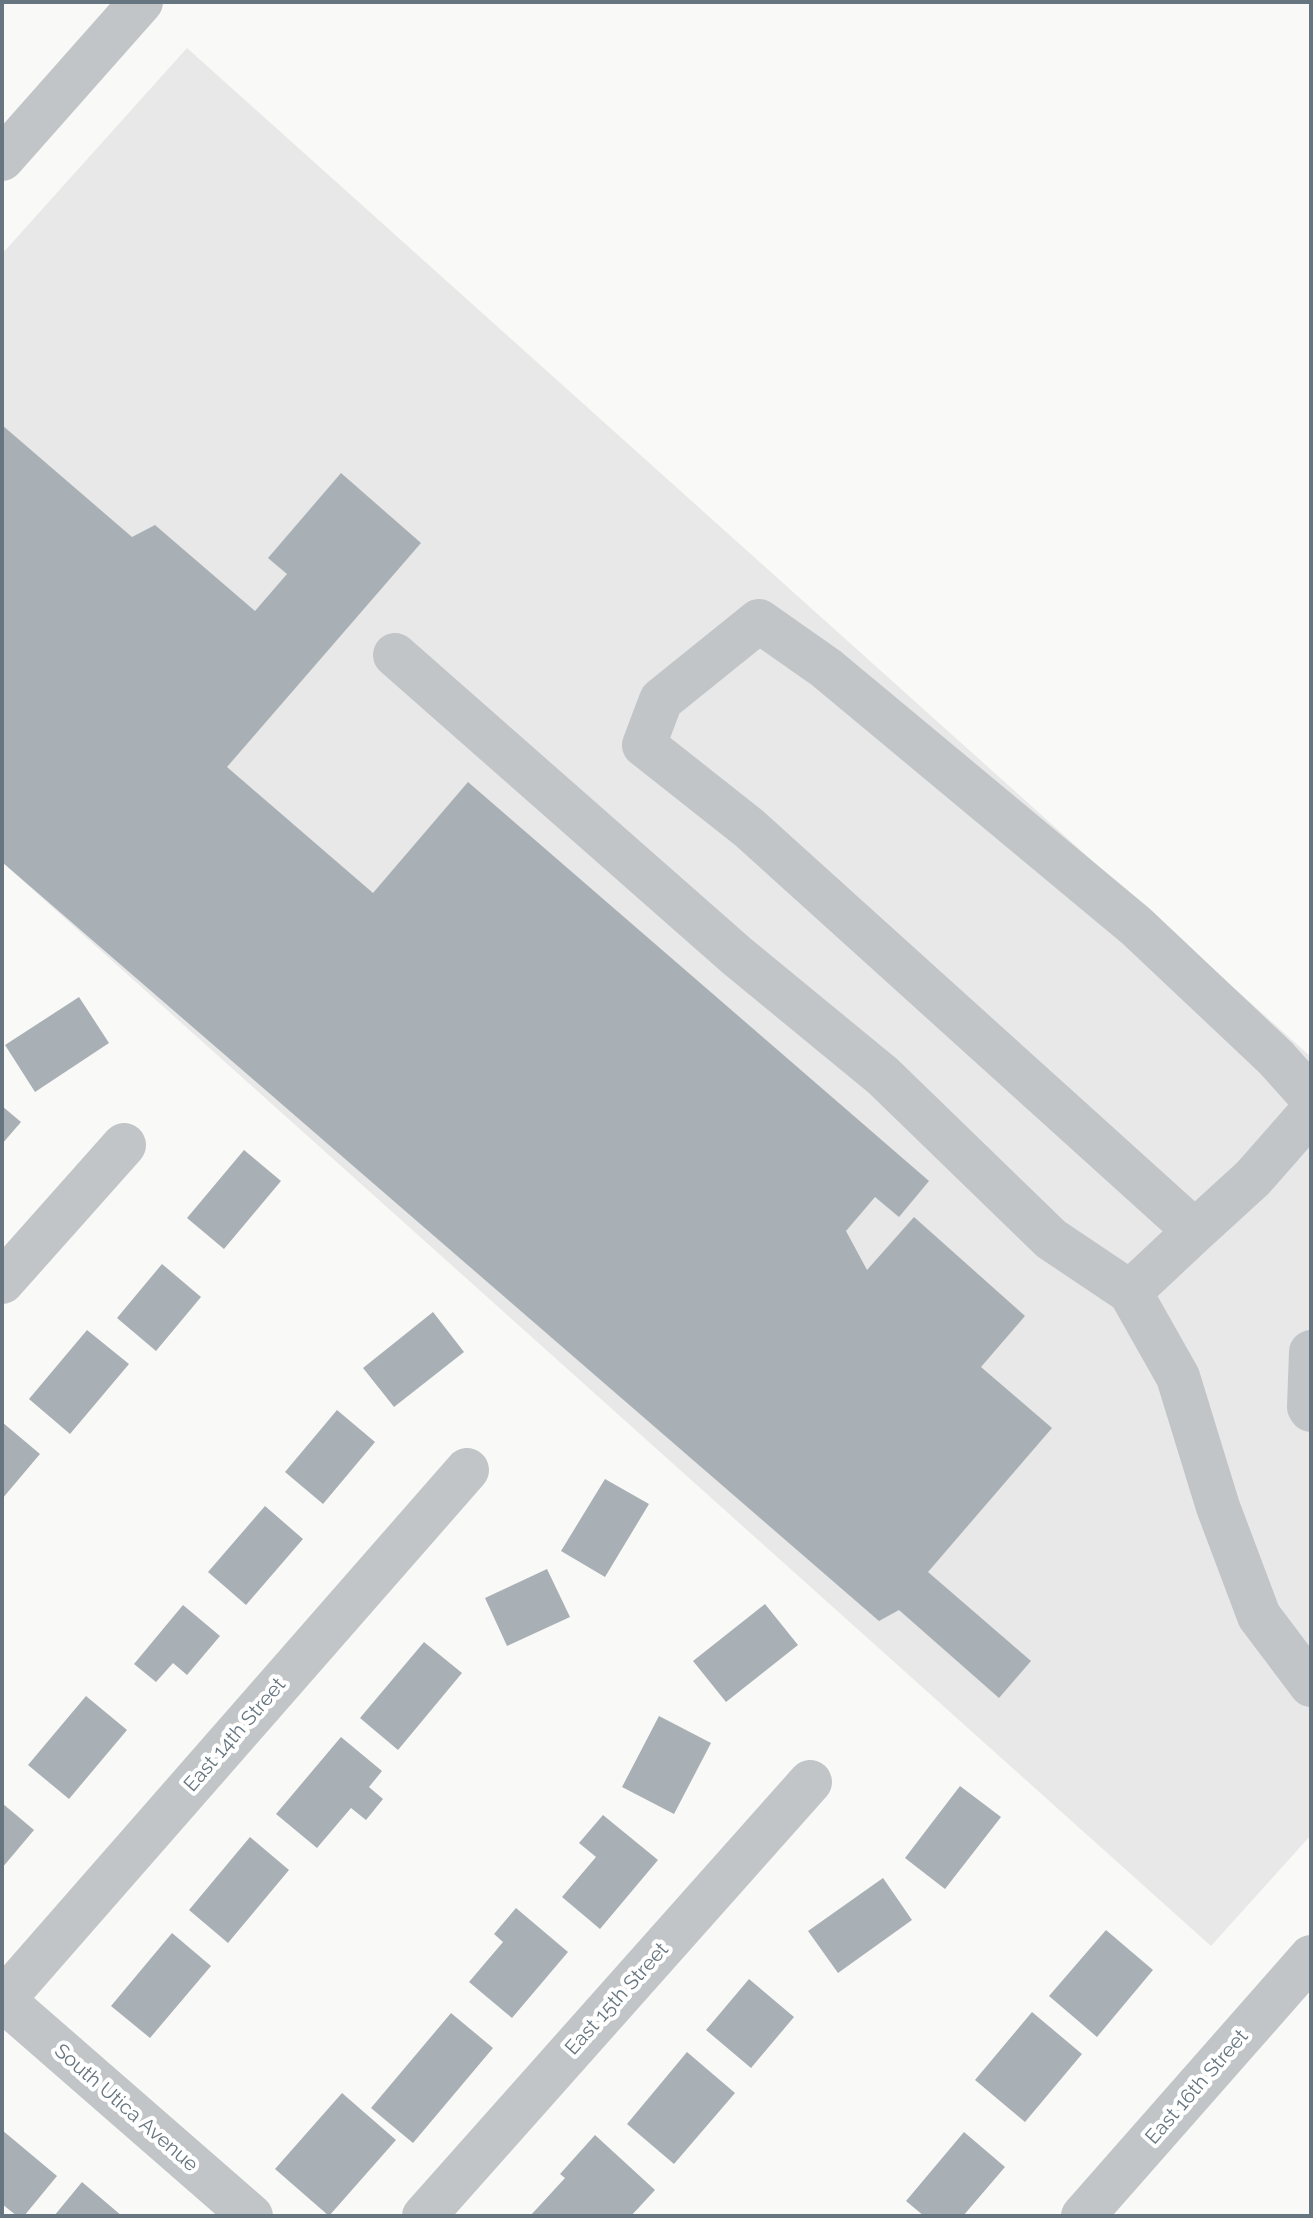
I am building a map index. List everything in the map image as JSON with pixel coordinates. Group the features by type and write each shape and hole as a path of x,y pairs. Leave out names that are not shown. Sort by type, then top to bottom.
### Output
{"street":[{"path":"2,159 141,2"},
{"path":"1195,1231 749,828 644,745 661,700 759,621 826,668 1136,926 1276,1058 1311,1097"},
{"path":"395,655 737,956 883,1076 1051,1239 1130,1292 1178,1377 1218,1507 1259,1616 1311,1685"},
{"path":"1130,1292 1253,1178 1311,1112"},
{"path":"2,1282 124,1145"},
{"path":"1311,1352 1311,1410"},
{"name":"East 14th Street","path":"2,2000 467,1470"},
{"name":"East 15th Street","path":"424,2216 810,1782"},
{"name":"East 16th Street","path":"1083,2216 1311,1957"},
{"name":"South Utica Avenue","path":"2,2000 251,2216"}],"shaded area":[{"path":"187,48 1311,1057 1311,1835 1211,1946 2,862 2,254"}],"building":[{"path":"2,425 132,537 155,525 255,611 287,574 268,558 341,473 421,543 227,767 373,893 468,782 929,1181 899,1217 875,1197 846,1231 867,1270 914,1217 1025,1316 981,1367 1052,1428 928,1572 1031,1661 999,1698 899,1610 879,1621 2,862"},
{"path":"79,997 109,1043 35,1092 5,1045"},
{"path":"2,1106 21,1122 2,1144"},
{"path":"244,1150 281,1181 224,1249 187,1218"},
{"path":"162,1264 201,1297 156,1351 117,1318"},
{"path":"433,1312 464,1352 394,1407 363,1368"},
{"path":"87,1330 129,1364 70,1434 29,1399"},
{"path":"337,1410 375,1442 323,1504 285,1472"},
{"path":"2,1422 40,1454 2,1499"},
{"path":"605,1479 649,1504 605,1577 561,1551"},
{"path":"265,1506 303,1539 246,1605 208,1572"},
{"path":"547,1569 570,1617 507,1646 485,1598"},
{"path":"765,1604 798,1645 726,1702 693,1661"},
{"path":"183,1605 220,1636 187,1675 173,1663 156,1682 134,1664"},
{"path":"424,1642 462,1673 398,1750 360,1718"},
{"path":"86,1696 127,1730 69,1799 28,1765"},
{"path":"659,1716 711,1743 674,1814 622,1787"},
{"path":"341,1737 382,1771 369,1787 383,1799 366,1820 351,1808 317,1848 276,1814"},
{"path":"960,1786 1001,1817 945,1889 905,1858"},
{"path":"2,1803 34,1830 2,1868"},
{"path":"603,1815 658,1860 600,1929 562,1897 596,1857 579,1843"},
{"path":"250,1837 289,1870 228,1943 189,1910"},
{"path":"883,1878 912,1920 838,1973 808,1931"},
{"path":"516,1908 568,1952 512,2018 469,1982 503,1942 494,1934"},
{"path":"1106,1930 1153,1970 1097,2037 1049,1996"},
{"path":"172,1933 211,1966 150,2038 111,2006"},
{"path":"749,1979 794,2017 751,2068 706,2030"},
{"path":"1032,2012 1082,2054 1025,2122 975,2080"},
{"path":"451,2013 493,2048 413,2143 371,2108"},
{"path":"687,2052 735,2093 674,2164 627,2124"},
{"path":"342,2093 396,2140 329,2216 275,2169"},
{"path":"2,2130 57,2176 24,2216 17,2216 2,2204"},
{"path":"964,2132 1005,2167 963,2216 924,2216 906,2201"},
{"path":"595,2135 655,2190 631,2216 530,2216 565,2178 560,2174"},
{"path":"82,2182 122,2216 54,2216"}]}
